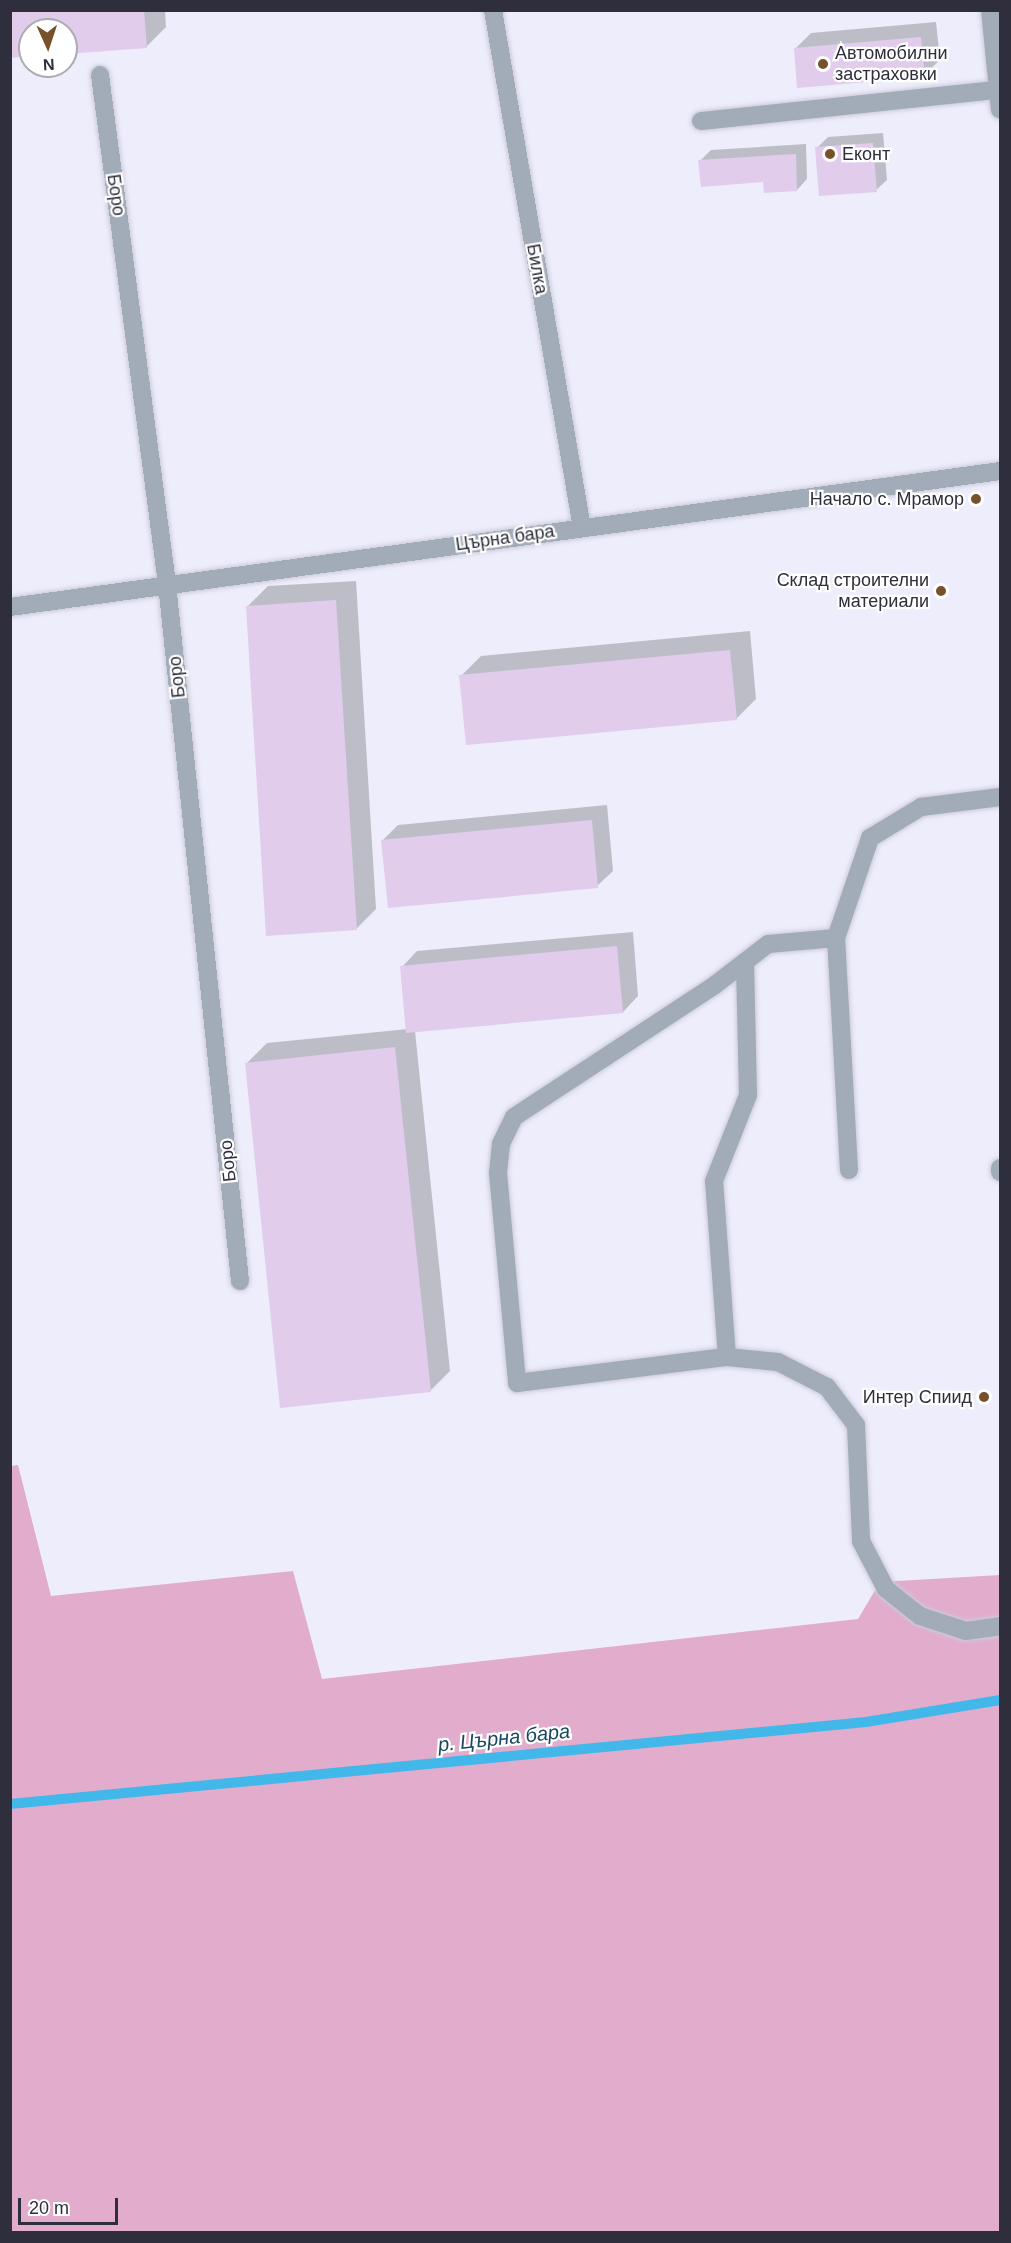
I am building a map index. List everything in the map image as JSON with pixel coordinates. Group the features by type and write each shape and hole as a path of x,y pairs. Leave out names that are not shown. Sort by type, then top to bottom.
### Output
{"street":[{"name":"Билка","path":"493,10 582,528"},
{"path":"990,10 1000,110"},
{"name":"Боро","path":"100,75 167,584 240,1281"},
{"path":"701,121 998,90"},
{"name":"Църна бара","path":"10,607 1000,471"},
{"path":"849,1170 836,938 870,838 921,807 1000,797"},
{"path":"836,938 768,944 746,963 514,1117 501,1144 498,1173 517,1383 728,1357 778,1362 826,1387 856,1425 861,1541 886,1589 920,1616 966,1631 1000,1626"},
{"path":"728,1357 714,1181 748,1095 746,963"}],"shaded area":[{"path":"18,1465 51,1596 293,1571 322,1679 858,1619 880,1582 1000,1575 1000,2232 11,2232 11,1466"}],"building":[{"path":"10,10 144,10 147,48 78,53 78,18 18,18 18,57 10,58"},
{"path":"921,37 925,77 797,88 794,48"},
{"path":"873,143 877,192 819,196 815,147"},
{"path":"796,154 797,191 764,193 763,182 701,187 698,160"},
{"path":"336,600 357,930 266,936 246,606"},
{"path":"730,650 737,720 466,745 459,675"},
{"path":"592,820 598,888 388,908 381,840"},
{"path":"617,946 623,1013 406,1033 400,966"},
{"path":"395,1047 431,1392 280,1408 245,1063"}],"waterway":[{"name":"р. Църна бара","path":"10,1804 866,1722 1000,1700"}],"place":[{"name":"Автомобилни застраховки","path":"823,64"},
{"name":"Еконт","path":"830,154"},
{"name":"Начало с. Мрамор","path":"976,499"},
{"name":"Склад строителни материали","path":"941,591"},
{"name":"Интер Спиид","path":"984,1397"}]}
